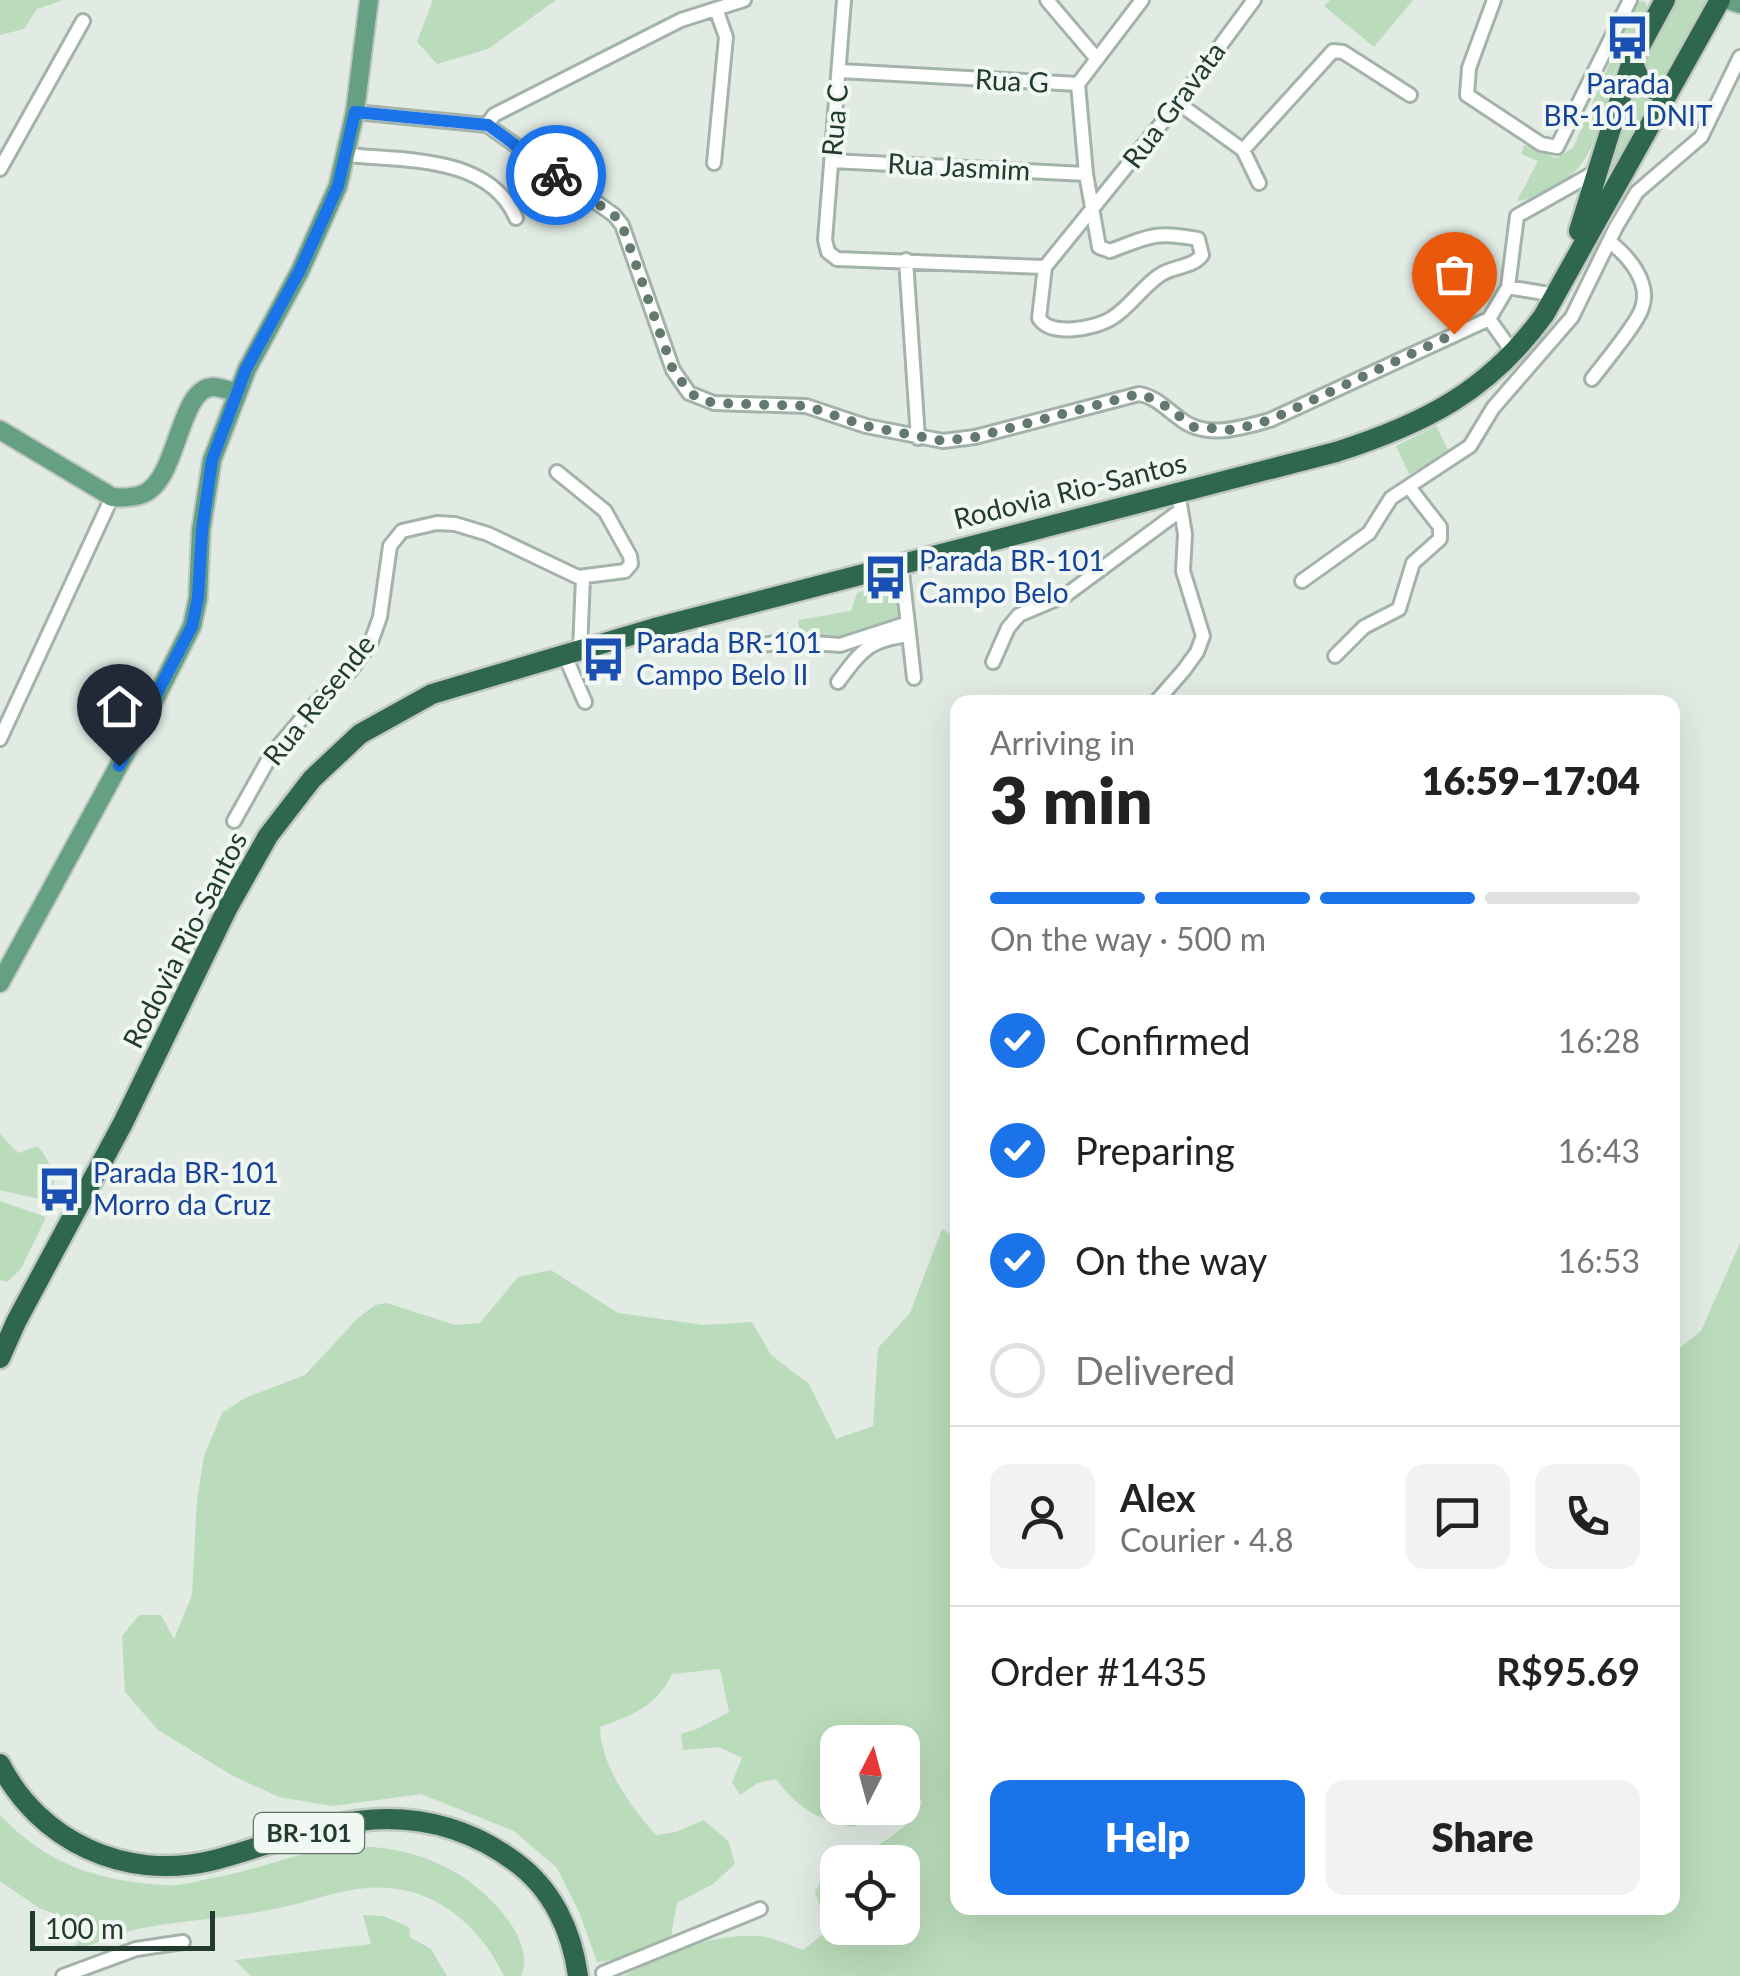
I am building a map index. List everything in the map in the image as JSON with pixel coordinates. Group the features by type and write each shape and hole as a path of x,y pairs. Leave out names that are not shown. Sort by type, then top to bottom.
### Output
{"highway":[{"name":"Rodovia Rio-Santos","path":"1568,266 1632,62 1664,0"},
{"name":"Rodovia Rio-Santos","path":"0,1358 268,836 312,779 360,734 432,694 901,563 1180,501 1388,436 1437,413 1478,386 1514,354 1544,315 1720,0"},
{"path":"1632,62 1642,86 1654,90 1671,88"},
{"name":"BR-101","path":"0,1764 14,1791 53,1829 104,1856 140,1863 170,1866 207,1862 283,1839 384,1819 454,1828 501,1851 528,1870 555,1905 577,1966"}],"main road":[{"path":"0,983 192,626 198,598 206,484 236,392 300,270 338,186 355,112 368,0"},
{"path":"1728,0 1740,4"},
{"path":"1,432 112,498 132,498 158,484 168,468 189,409 203,390 212,387 236,392"}],"street":[{"path":"488,125 494,115 681,20 744,0"},
{"name":"Rua C","path":"844,0 825,240 828,252 837,260 906,260"},
{"path":"1046,0 1097,59"},
{"name":"Rua G","path":"840,71 1078,84 1142,0"},
{"path":"1494,0 1469,68 1467,96 1541,144 1557,147 1630,0"},
{"name":"Rua Gravata","path":"1045,267 1178,103 1251,1"},
{"path":"714,163 726,38 716,9"},
{"path":"0,170 83,21"},
{"path":"1243,150 1333,51 1343,52 1410,94"},
{"path":"1302,581 1368,533 1390,498 1470,446 1493,408 1572,317 1637,192 1700,137 1740,58"},
{"path":"918,438 906,260 1045,267 1039,318 1043,325 1058,331 1113,318 1163,272 1197,262 1202,256 1198,239 1157,234 1110,252 1099,247 1086,174 1078,84"},
{"path":"1178,103 1243,150 1260,182"},
{"path":"355,112 488,125 614,215 622,225 664,350 679,381 690,393 714,403 806,406 866,426 943,441 976,437 1138,394 1157,400 1194,427 1234,430 1270,420 1488,319 1508,288 1517,216 1597,171"},
{"path":"348,155 450,166 473,174 510,204 516,218"},
{"name":"Rua Jasmim","path":"832,161 1086,174"},
{"path":"1592,378 1642,308 1643,293 1632,259 1610,242"},
{"path":"1508,288 1555,295"},
{"path":"1488,319 1514,354"},
{"path":"558,472 562,479 599,504 631,564 625,570 583,577 572,653 585,702"},
{"path":"1335,656 1364,626 1398,609 1408,570 1440,539 1440,527 1410,487"},
{"path":"0,740 112,498"},
{"path":"993,662 1018,615 1066,594 1180,501"},
{"path":"1162,695 1197,652 1203,636 1183,571 1185,534 1180,501"},
{"name":"Rua Resende","path":"234,820 271,755 309,710 351,670 371,642 380,618 390,546 402,532 437,523 455,524 488,534 583,577"},
{"path":"901,563 914,678"},
{"path":"762,645 787,641 840,645 908,629"},
{"path":"838,682 875,642 908,629"},
{"path":"577,1966 602,1974 760,1909"},
{"path":"62,1976 85,1973 136,1948 182,1942"}],"green space":[{"path":"0,0 63,0 37,9 24,29 0,35"},
{"path":"433,0 556,0 488,49 437,64 417,42"},
{"path":"1330,0 1413,0 1374,47 1324,6"},
{"path":"1674,0 1707,0 1665,79 1651,82 1642,62"},
{"path":"1639,1 1646,2 1647,11 1617,66 1595,138 1580,167 1553,188 1517,201 1538,161 1521,154 1524,145 1557,158 1573,148"},
{"path":"1629,89 1646,100 1658,100 1596,201"},
{"path":"1436,426 1450,454 1409,474 1396,446"},
{"path":"877,584 895,584 900,588 904,621 838,643 801,638 798,620 851,611 857,593"},
{"path":"0,1134 18,1153 38,1146 53,1172 48,1201 0,1190"},
{"path":"0,1201 46,1217 21,1269 7,1282 0,1280"},
{"path":"942,1229 950,1234 950,1915 1680,1915 1680,1348 1701,1331 1740,1243 1740,1976 624,1976 671,1953 740,1936 764,1937 803,1950 820,1937 820,1945 920,1945 920,1845 878,1845 905,1825 920,1825 920,1725 820,1725 820,1816 792,1797 776,1779 758,1783 740,1795 732,1782 742,1758 719,1747 683,1750 681,1734 729,1712 720,1669 672,1674 651,1702 600,1727 606,1756 627,1798 656,1835 676,1832 704,1820 729,1842 735,1864 713,1884 677,1903 671,1936 613,1960 597,1962 580,1914 557,1868 514,1831 421,1794 333,1806 279,1797 233,1776 158,1730 125,1692 122,1636 139,1615 161,1615 174,1639 192,1595 197,1500 204,1456 222,1413 245,1398 305,1375 375,1305 387,1303 455,1325 480,1323 518,1277 551,1270 618,1313 704,1325 752,1322 771,1355 809,1384 836,1439 873,1426 878,1348 910,1313"},
{"path":"0,1815 55,1858 95,1874 139,1883 185,1884 326,1849 378,1847 428,1859 472,1883 508,1920 524,1954 521,1976 504,1976 479,1937 445,1907 405,1890 382,1887 252,1913 150,1927 74,1948 88,1926 39,1908 0,1881"},
{"path":"363,1915 383,1916 409,1927 410,1937 431,1949 447,1976 251,1976 235,1960 371,1944"}],"way so far":[{"path":"556,175 614,215 622,225 673,370 690,393 714,403 806,406 866,426 943,441 976,437 1138,394 1157,400 1194,427 1234,430 1270,420 1454,334"}],"place":[{"name":"Parada BR-101 DNIT","path":"1628,38"},
{"name":"Parada BR-101 Campo Belo","path":"886,577"},
{"name":"Parada BR-101 Campo Belo II","path":"603,659"},
{"name":"Parada BR-101 Morro da Cruz","path":"60,1189"}],"route":[{"path":"119,766 192,626 198,598 206,484 212,460 246,369 326,216 348,155 355,112 488,125 556,175"}]}
